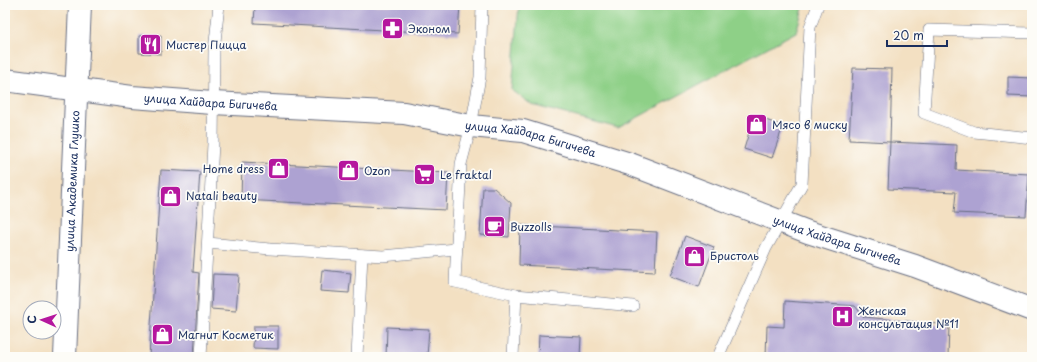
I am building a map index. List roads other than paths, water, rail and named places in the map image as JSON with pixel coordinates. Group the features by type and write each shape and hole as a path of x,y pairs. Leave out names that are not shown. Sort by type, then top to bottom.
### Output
{"street":[{"name":"улица Академика Глушко","path":"65,357 76,136 76,90 80,5"},
{"name":"улица Хайдара Бигичева","path":"5,80 132,97 213,103 404,112 472,126 522,131 630,164 780,221 915,266 1032,310"}],"lane":[{"path":"201,357 208,243 214,52 219,5"},
{"path":"482,5 480,77 472,126 461,164 455,282 516,295 633,306"},
{"path":"718,357 766,248 802,184 810,27 818,5"},
{"path":"1032,33 929,30 924,113 974,132 1032,138"},
{"path":"208,243 383,256 456,249"},
{"path":"357,357 362,255"},
{"path":"512,357 516,295"}],"place":[{"name":"Эконом","path":"393,29"},
{"name":"Мистер Пицца","path":"150,45"},
{"name":"Мясо в миску","path":"756,125"},
{"name":"Home dress","path":"279,169"},
{"name":"Ozon","path":"348,171"},
{"name":"Le fraktal","path":"424,175"},
{"name":"Natali beauty","path":"170,196"},
{"name":"Buzzolls","path":"495,227"},
{"name":"Бристоль","path":"695,256"},
{"name":"Женская консультация №11","path":"843,317"},
{"name":"Магнит Косметик","path":"162,335"}]}
